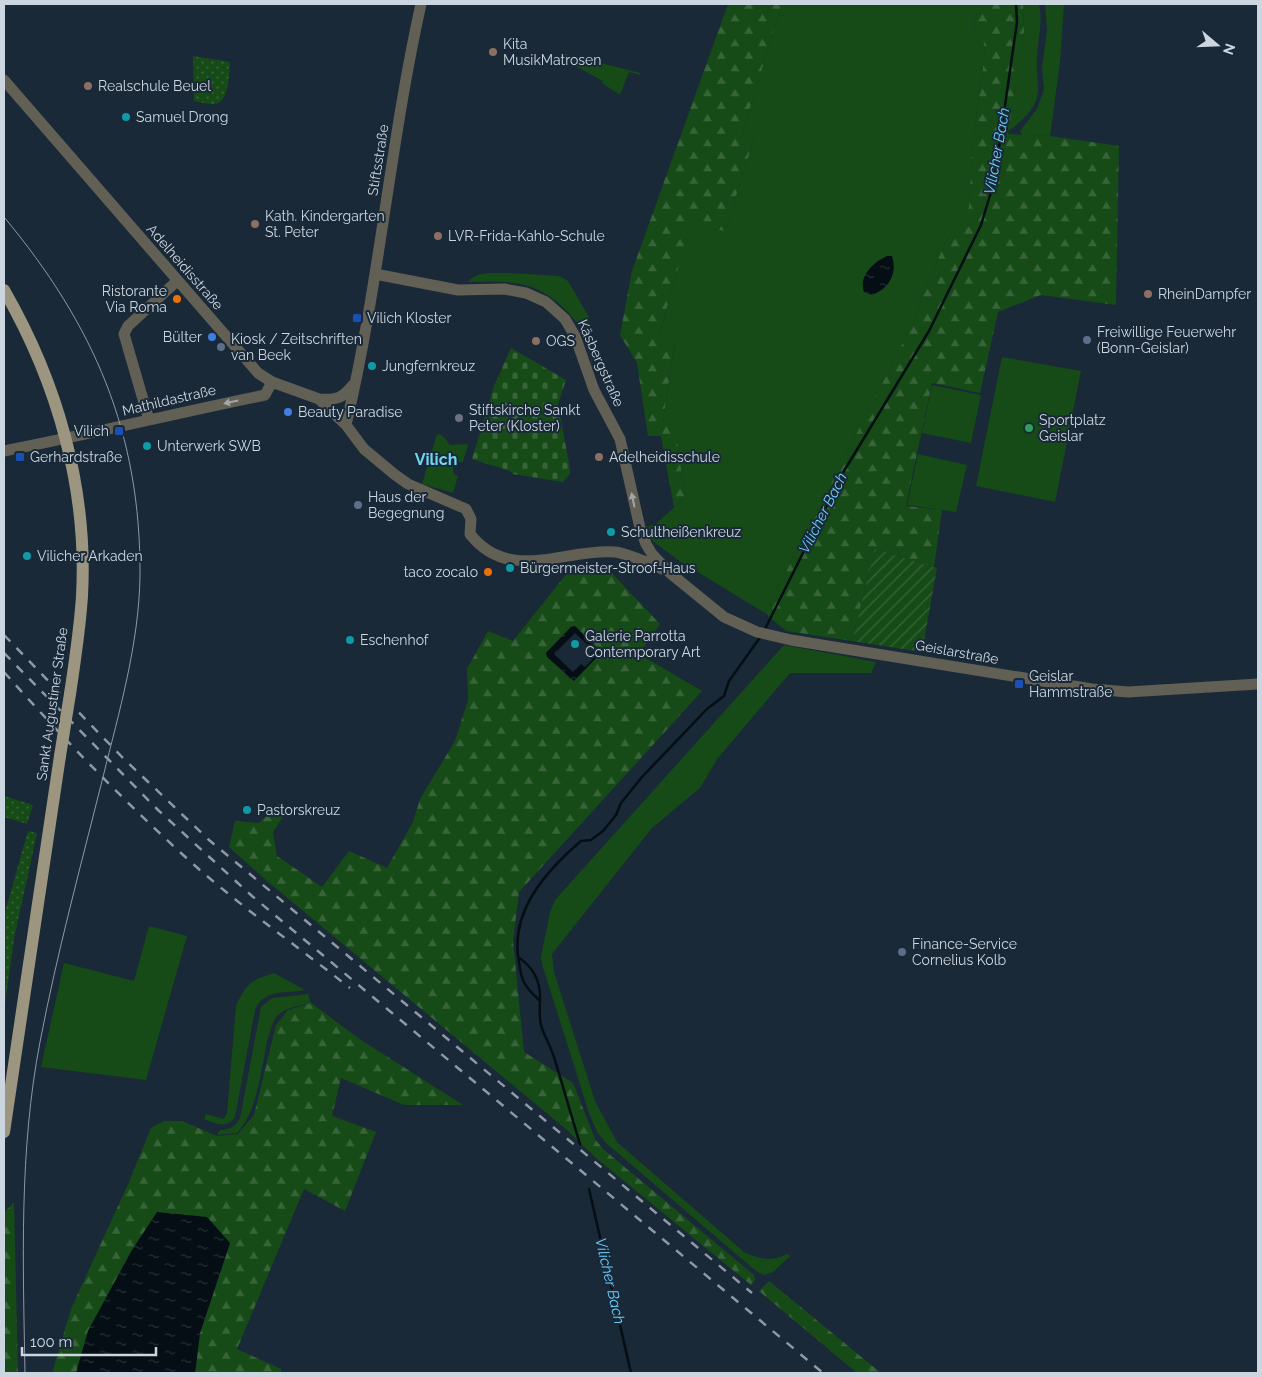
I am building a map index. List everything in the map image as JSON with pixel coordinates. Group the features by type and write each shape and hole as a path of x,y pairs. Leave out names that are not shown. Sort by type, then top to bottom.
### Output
{"main road":[{"name":"Sankt Augustiner Straße","path":"4,290 28,331 43,368 66,439 82,528 82,596 70,694 4,1132"}],"street":[{"name":"Stiftsstraße","path":"346,425 357,380 376,274 396,142 421,4"},
{"name":"Adelheidisstraße","path":"4,80 251,366 272,382 319,399 346,425 364,449 408,484 468,511 471,519 470,534 496,554 511,560 532,562 615,552 648,563 670,574"},
{"name":"Käsbergstraße","path":"376,274 458,290 504,289 526,294 546,302 565,319 576,336 594,390 620,439 636,513 646,544 652,554 670,574"},
{"path":"149,420 124,334 128,326 177,281"},
{"path":"319,399 336,400 345,396 357,380"},
{"name":"Mathildastraße","path":"66,439 265,394 272,382"},
{"path":"4,451 66,439"},
{"name":"Geislarstraße","path":"670,574 724,616 758,632 771,635 1092,689 1128,692 1258,684"}],"green space":[{"path":"728,4 782,4 742,134 754,139 725,231 690,226 658,340 675,342 663,420 677,440 685,497 674,507 661,436 648,436 637,363 620,335 632,271"},
{"path":"782,4 990,4 974,17 975,29 983,37 985,53 972,149 969,207 945,243 922,296 917,315 765,613 678,560 649,538 645,527 655,525 685,497 677,440 663,420 675,343 658,341 690,225 725,231 754,139 742,134"},
{"path":"990,4 1023,4 1024,31 1008,134 1050,136 1119,146 1116,305 1041,295 998,312 980,393 932,383 906,506 942,510 934,567 875,549 852,641 786,631 765,613 917,315 922,296 945,243 969,207 972,149 985,53 983,37 975,29 974,17"},
{"path":"1023,4 1039,4 1041,18 1037,61 1038,95 1029,113 1008,131 1024,31"},
{"path":"1045,4 1064,4 1060,62 1050,136 1022,135 1020,131 1037,109 1044,90 1042,68 1047,30"},
{"path":"562,53 640,73 640,75 629,72 620,95 602,83 603,81 561,58"},
{"path":"193,56 230,62 227,87 223,99 219,103 212,104 194,101"},
{"path":"511,273 559,276 568,281 589,317 593,376 589,346 585,336 574,319 556,301 533,287 521,284 509,282 468,282 482,274"},
{"path":"511,348 566,380 558,404 570,469 570,474 563,482 513,474 510,471 472,459 494,386"},
{"name":"Sportplatz Geislar","path":"1002,357 1081,371 1055,502 976,486"},
{"path":"932,385 981,395 971,443 922,433"},
{"path":"437,434 442,435 450,445 468,444 463,462 457,462 453,467 454,474 458,476 453,493 422,484"},
{"path":"918,454 967,465 956,512 907,505"},
{"path":"875,549 937,568 922,652 852,641"},
{"path":"605,566 660,624 639,654 702,691 519,892 513,941 524,1052 573,1083 595,1139 603,1149 754,1275 755,1280 751,1285 596,1158 567,1130 267,881 229,847 235,821 259,823 279,804 288,809 273,832 277,856 322,887 349,851 387,868 413,822 420,799 455,741 468,700 467,669 488,631 513,641 568,572","holes":["575,626 600,650 600,656 570,679 546,653 571,627"]},
{"path":"784,645 876,662 871,673 790,673 718,758 700,788 652,828 552,954 554,972 595,1101 617,1142 744,1252 766,1259 787,1254 790,1256 773,1272 764,1275 756,1271 606,1143 597,1132 589,1113 541,957 550,912 555,900"},
{"path":"4,796 33,805 27,824 4,817"},
{"path":"28,831 37,833 14,939 4,1012 4,915"},
{"path":"149,926 187,936 146,1080 41,1067 64,963 134,981"},
{"path":"274,973 305,990 276,993 264,998 259,1003 255,1010 235,1117 232,1121 224,1124 217,1124 204,1119 206,1114 224,1119 227,1113 236,1006 250,984"},
{"path":"308,994 311,1003 283,1011 274,1020 268,1039 257,1093 244,1124 237,1133 217,1135 220,1130 235,1125 240,1118 261,1007 272,998"},
{"path":"311,1003 361,1040 463,1105 404,1105 341,1078 332,1116 376,1132 345,1211 304,1189 237,1349 281,1369 281,1373 195,1373 200,1333 230,1243 132,1250 88,1331 76,1373 52,1373 71,1309 129,1182 151,1128 164,1121 182,1121 217,1136 238,1134 254,1115 276,1025 288,1010"},
{"path":"14,1202 18,1373 4,1373 4,1213"},
{"path":"769,1281 881,1373 857,1373 759,1291"}],"water":[{"path":"887,256 892,256 894,269 887,285 871,295 864,292 863,280 868,270"},
{"path":"575,626 601,653 574,681 547,657 546,653 571,627","holes":["575,633 593,650 588,656 592,660 585,667 581,664 573,672 554,654"]},
{"path":"157,1212 207,1217 230,1243 200,1333 195,1373 76,1373 88,1331 132,1250"}],"waterway":[{"name":"Vilicher Bach","path":"765,629 844,471 929,331 981,225 994,182 1017,22 1016,4"},
{"name":"Vilicher Bach","path":"580,1144 554,1057 541,1026 540,1001 526,986 521,973 517,944 525,910 543,879 555,866 581,841 591,840 603,831 616,815 621,803 642,777 707,709 724,696 729,681 761,636"},
{"name":"Vilicher Bach","path":"518,957 528,965 535,975 539,987 540,1000"},
{"name":"Vilicher Bach","path":"589,1189 631,1373"}],"tram line":[{"path":"4,217 36,258 63,299 87,340 106,383 121,428 132,475 138,524 140,576 136,627 127,678 62,942 33,1083 25,1165 23,1248 25,1373"}],"railway":[{"path":"4,635 122,757 209,840 752,1293"},
{"path":"4,653 158,810 252,896 823,1373"},
{"path":"4,672 90,765 181,853 243,905 350,988"}],"place":[{"name":"Kita MusikMatrosen","path":"493,52"},
{"name":"Realschule Beuel","path":"88,86"},
{"name":"Samuel Drong","path":"126,117"},
{"name":"Kath. Kindergarten St. Peter","path":"255,224"},
{"name":"LVR-Frida-Kahlo-Schule","path":"438,236"},
{"name":"RheinDampfer","path":"1148,294"},
{"name":"Ristorante Via Roma","path":"177,299"},
{"name":"Vilich Kloster","path":"357,318"},
{"name":"Bülter","path":"212,337"},
{"name":"Freiwillige Feuerwehr (Bonn-Geislar)","path":"1087,340"},
{"name":"OGS","path":"536,341"},
{"name":"Kiosk / Zeitschriften van Beek","path":"221,347"},
{"name":"Jungfernkreuz","path":"372,366"},
{"name":"Beauty Paradise","path":"288,412"},
{"name":"Stiftskirche Sankt Peter (Kloster)","path":"459,418"},
{"name":"Sportplatz Geislar","path":"1029,428"},
{"name":"Vilich","path":"119,431"},
{"name":"Unterwerk SWB","path":"147,446"},
{"name":"Gerhardstraße","path":"20,457"},
{"name":"Adelheidisschule","path":"599,457"},
{"name":"Haus der Begegnung","path":"358,505"},
{"name":"Schultheißenkreuz","path":"611,532"},
{"name":"Vilicher Arkaden","path":"27,556"},
{"name":"Bürgermeister-Stroof-Haus","path":"510,568"},
{"name":"taco zocalo","path":"488,572"},
{"name":"Eschenhof","path":"350,640"},
{"name":"Galerie Parrotta Contemporary Art","path":"575,644"},
{"name":"Geislar Hammstraße","path":"1019,684"},
{"name":"Pastorskreuz","path":"247,810"},
{"name":"Finance-Service Cornelius Kolb","path":"902,952"}],"district":[{"name":"Vilich","path":"436,459"}]}
